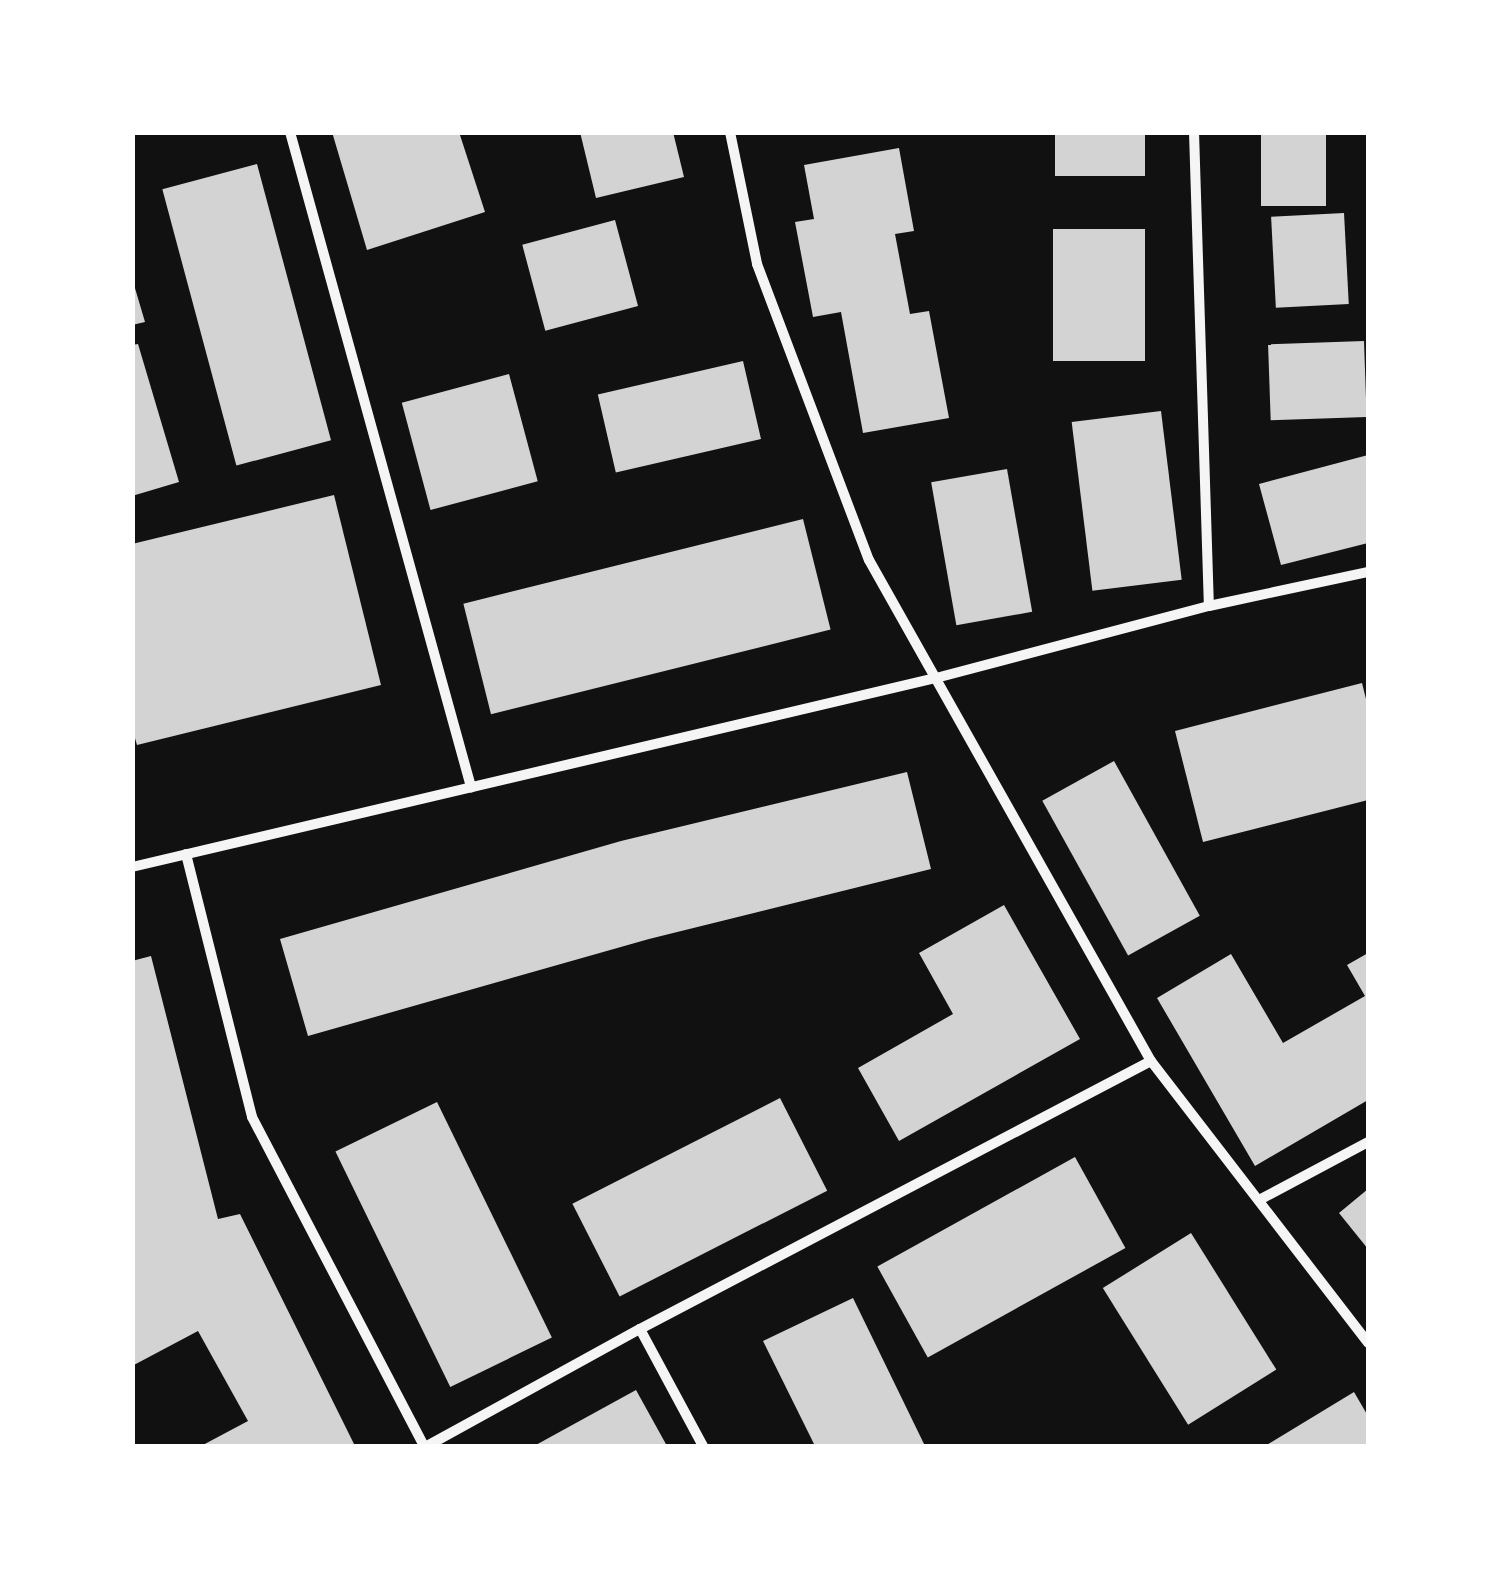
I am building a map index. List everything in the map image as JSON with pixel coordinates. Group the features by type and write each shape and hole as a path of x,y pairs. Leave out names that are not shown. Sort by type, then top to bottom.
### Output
{"street":[{"path":"290,132 471,787"},
{"path":"730,132 757,264 869,560 1151,1061 1261,1199 1368,1343"},
{"path":"1194,132 1209,606"},
{"path":"132,867 936,678 1209,606 1368,572"},
{"path":"186,854 252,1116 426,1446 1151,1061"},
{"path":"1261,1199 1368,1142"},
{"path":"640,1329 703,1446"}],"building":[{"path":"332,132 459,132 485,212 367,250"},
{"path":"580,132 673,132 684,177 596,198"},
{"path":"1055,132 1145,132 1145,176 1055,176"},
{"path":"1261,132 1326,132 1326,206 1261,206"},
{"path":"899,148 914,231 895,234 910,314 929,311 949,418 863,433 841,312 813,317 795,222 814,219 804,165"},
{"path":"257,164 331,440 236,466 162,189"},
{"path":"1344,213 1349,304 1276,308 1271,217"},
{"path":"615,220 638,306 545,331 522,245"},
{"path":"1053,229 1145,229 1145,361 1053,361"},
{"path":"132,278 145,322 132,325"},
{"path":"1364,341 1367,417 1271,420 1268,344"},
{"path":"138,344 179,482 132,496 132,345"},
{"path":"743,361 761,439 616,472 598,395"},
{"path":"509,374 538,481 431,510 402,403"},
{"path":"1161,411 1182,580 1092,591 1072,422"},
{"path":"1368,455 1368,543 1281,565 1259,484"},
{"path":"1007,469 1032,612 956,625 931,482"},
{"path":"334,495 381,685 137,745 132,728 132,544"},
{"path":"803,519 831,630 491,714 463,604"},
{"path":"1362,683 1368,707 1368,800 1203,842 1175,731"},
{"path":"1114,761 1200,916 1128,956 1042,801"},
{"path":"907,772 931,869 649,939 308,1036 280,939 621,841"},
{"path":"1004,905 1080,1039 899,1141 858,1068 953,1014 919,953"},
{"path":"1368,953 1368,1100 1255,1166 1157,998 1231,954 1283,1043 1365,996 1347,965"},
{"path":"151,956 218,1219 240,1214 355,1446 201,1446 248,1421 198,1331 132,1366 132,961"},
{"path":"780,1098 827,1191 620,1296 572,1204"},
{"path":"437,1102 552,1337 450,1387 335,1152"},
{"path":"1075,1157 1125,1248 928,1358 877,1267"},
{"path":"1368,1189 1368,1249 1339,1213"},
{"path":"1191,1233 1276,1370 1188,1425 1103,1288"},
{"path":"853,1298 925,1446 815,1446 763,1341"},
{"path":"636,1390 667,1446 534,1446"},
{"path":"1354,1392 1368,1416 1368,1446 1265,1446"}]}
